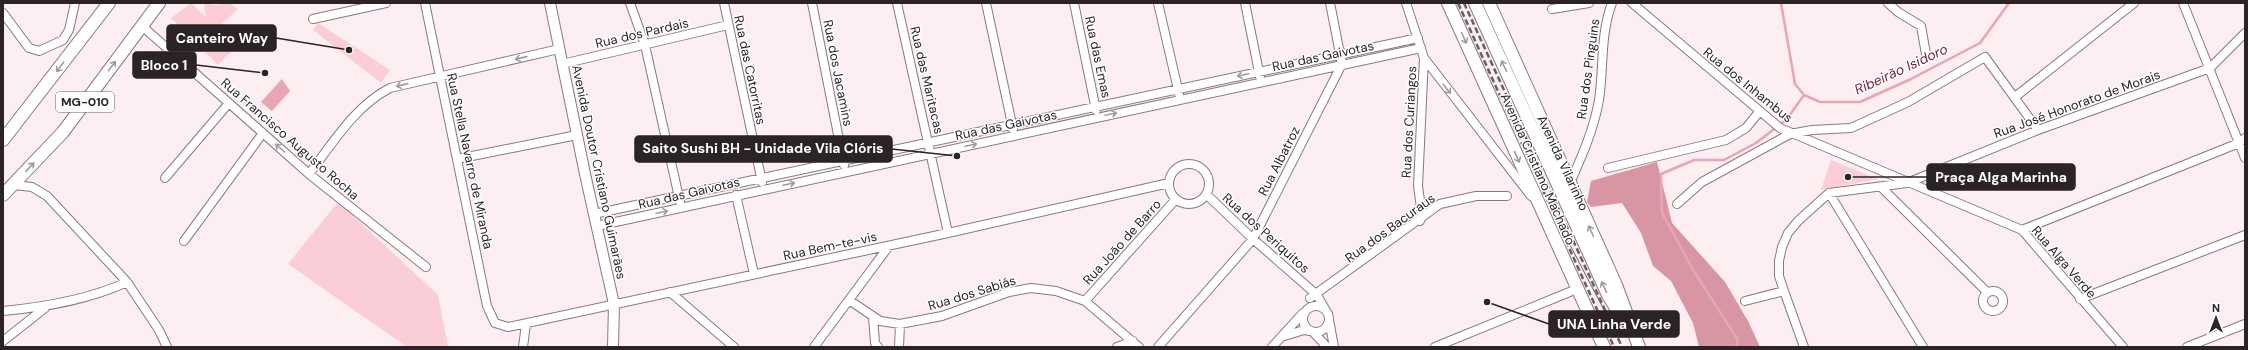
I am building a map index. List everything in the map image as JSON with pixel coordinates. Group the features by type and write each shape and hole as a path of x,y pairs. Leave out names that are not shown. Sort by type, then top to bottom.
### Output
{"highway":[{"name":"MG-010","path":"3,140 109,3"},
{"name":"MG-010","path":"3,195 63,132 159,3"},
{"name":"Avenida Cristiano Machado","path":"1448,3 1538,206 1604,347"},
{"name":"Avenida Vilarinho","path":"1475,3 1608,295 1632,332"},
{"name":"Avenida Cristiano Machado","path":"1489,3 1616,285 1632,332 1639,347"}],"main road":[{"name":"Avenida Doutor Cristiano Guimarães","path":"550,3 596,226 614,304 613,347"}],"street":[{"path":"3,13 29,48 39,51 62,40 69,30 75,3"},
{"path":"313,19 386,3"},
{"name":"Rua Stella Navarro de Miranda","path":"425,3 487,306 495,323"},
{"path":"630,3 645,45 681,208"},
{"name":"Rua das Catorritas","path":"724,3 764,189"},
{"name":"Rua dos Jacamins","path":"812,3 845,171"},
{"name":"Rua das Maritacas","path":"897,3 948,233"},
{"path":"986,3 1014,136"},
{"name":"Rua das Emas","path":"1074,3 1098,117"},
{"path":"1158,3 1180,100"},
{"path":"1245,3 1261,82"},
{"path":"1330,3 1342,64"},
{"name":"Rua dos Curiangos","path":"1406,3 1424,58 1418,186 1422,216 1420,220"},
{"path":"1552,9 1589,3"},
{"name":"Rua dos Pinguins","path":"1570,183 1585,150 1595,119 1599,98 1605,28 1612,3"},
{"name":"Rua dos Inhambus","path":"1632,3 1780,128 1790,134 1906,183"},
{"path":"1888,3 1898,12 1922,26 1926,54"},
{"path":"2014,97 2134,3"},
{"path":"2183,3 2242,140 2245,158"},
{"name":"Rua dos Pardais","path":"562,64 728,25"},
{"name":"Rua Francisco Augusto Rocha","path":"142,26 309,174 426,267"},
{"name":"Rua José Honorato de Morais","path":"1829,193 1906,183 2038,130 2210,68 2245,33"},
{"name":"Rua das Gaivotas","path":"594,214 1418,38"},
{"name":"Rua das Gaivotas","path":"596,226 845,171 1421,48"},
{"path":"309,174 342,131 377,95 390,88 559,49"},
{"path":"1677,204 1702,182 1790,134 1812,130 1851,128 1908,102 1985,57 2038,130"},
{"path":"1424,58 1538,206"},
{"name":"Rua Albatroz","path":"1158,347 1253,239 1342,64"},
{"path":"165,178 229,103"},
{"path":"1608,168 1726,140 1746,128 1762,114"},
{"path":"184,241 263,133"},
{"path":"457,159 577,135"},
{"path":"2022,230 2242,140"},
{"path":"1193,164 1203,169 1208,176 1209,187 1206,194 1201,200 1191,204 1176,199 1171,192 1169,183 1171,175 1177,168 1185,165 1193,164"},
{"name":"Rua Bem-te-vis","path":"495,323 508,327 526,324 889,246 1169,183"},
{"name":"Rua Alga Verde","path":"1906,183 2022,230 2123,347"},
{"path":"14,185 32,187 47,196 127,282 159,330 167,347"},
{"path":"1881,187 1987,292"},
{"path":"1804,347 1784,291 1779,269 1782,247 1788,233 1798,221 1829,193 1923,347"},
{"name":"Rua dos Periquitos","path":"1206,194 1253,239 1310,289 1314,297 1325,309"},
{"path":"736,195 754,274"},
{"name":"Rua dos Bacuraus","path":"1314,297 1440,204 1476,196 1507,196"},
{"name":"Rua João de Barro","path":"1085,301 1176,199"},
{"path":"2080,299 2245,235"},
{"path":"814,347 889,246"},
{"path":"3,311 46,307 111,289 127,282"},
{"name":"Rua dos Sabiás","path":"849,300 880,321 900,324 942,316 1009,292 1031,288 1056,291 1085,301 1136,344"},
{"path":"1435,347 1577,289"},
{"path":"1745,302 1784,291"},
{"path":"670,292 734,347"},
{"path":"1272,347 1306,310 1314,297"},
{"path":"1306,310 1317,305 1325,309 1329,320 1334,347"},
{"path":"3,341 46,307"},
{"path":"1306,310 1304,324 1327,347"},
{"path":"873,317 875,343 878,347"},
{"path":"1281,337 1304,330 1322,330 1329,320"},
{"path":"523,347 526,324"},
{"path":"900,324 900,347"},
{"path":"2187,347 2245,324"},
{"path":"1117,347 1136,344"}],"shaded area":[{"path":"191,3 206,17 204,3 215,5 230,3 238,9 214,31 234,49 218,65 171,18"},
{"path":"318,23 390,70 381,83 313,30"},
{"path":"282,79 290,91 272,111 261,102"},
{"path":"1831,160 1877,179 1821,190"},
{"path":"1657,162 1672,223 1725,282 1748,321 1760,347 1699,347 1693,323 1671,281 1653,266 1641,233 1622,203 1591,207 1587,202 1591,181"},
{"path":"338,202 438,295 448,347 407,347 288,264"}],"waterway":[{"name":"Ribeirão Isidoro","path":"1781,3 1795,84 1804,95 1820,102 1860,102 1911,79 1980,43 2009,3"},
{"path":"1736,347 1738,340 1695,273 1662,213 1661,174 1694,160 1724,160 1756,143 1787,119 1804,95"}],"tram line":[{"path":"1458,3 1460,9"},
{"path":"1560,226 1613,327"}],"railway":[{"path":"1458,3 1614,347"},
{"path":"1464,3 1622,347"}],"place":[{"name":"Canteiro Way","path":"349,50"},
{"name":"Bloco 1","path":"265,73"},
{"name":"Saito Sushi BH - Unidade Vila Clóris","path":"957,156"},
{"name":"Praça Alga Marinha","path":"1848,177"},
{"name":"UNA Linha Verde","path":"1487,302"}]}
